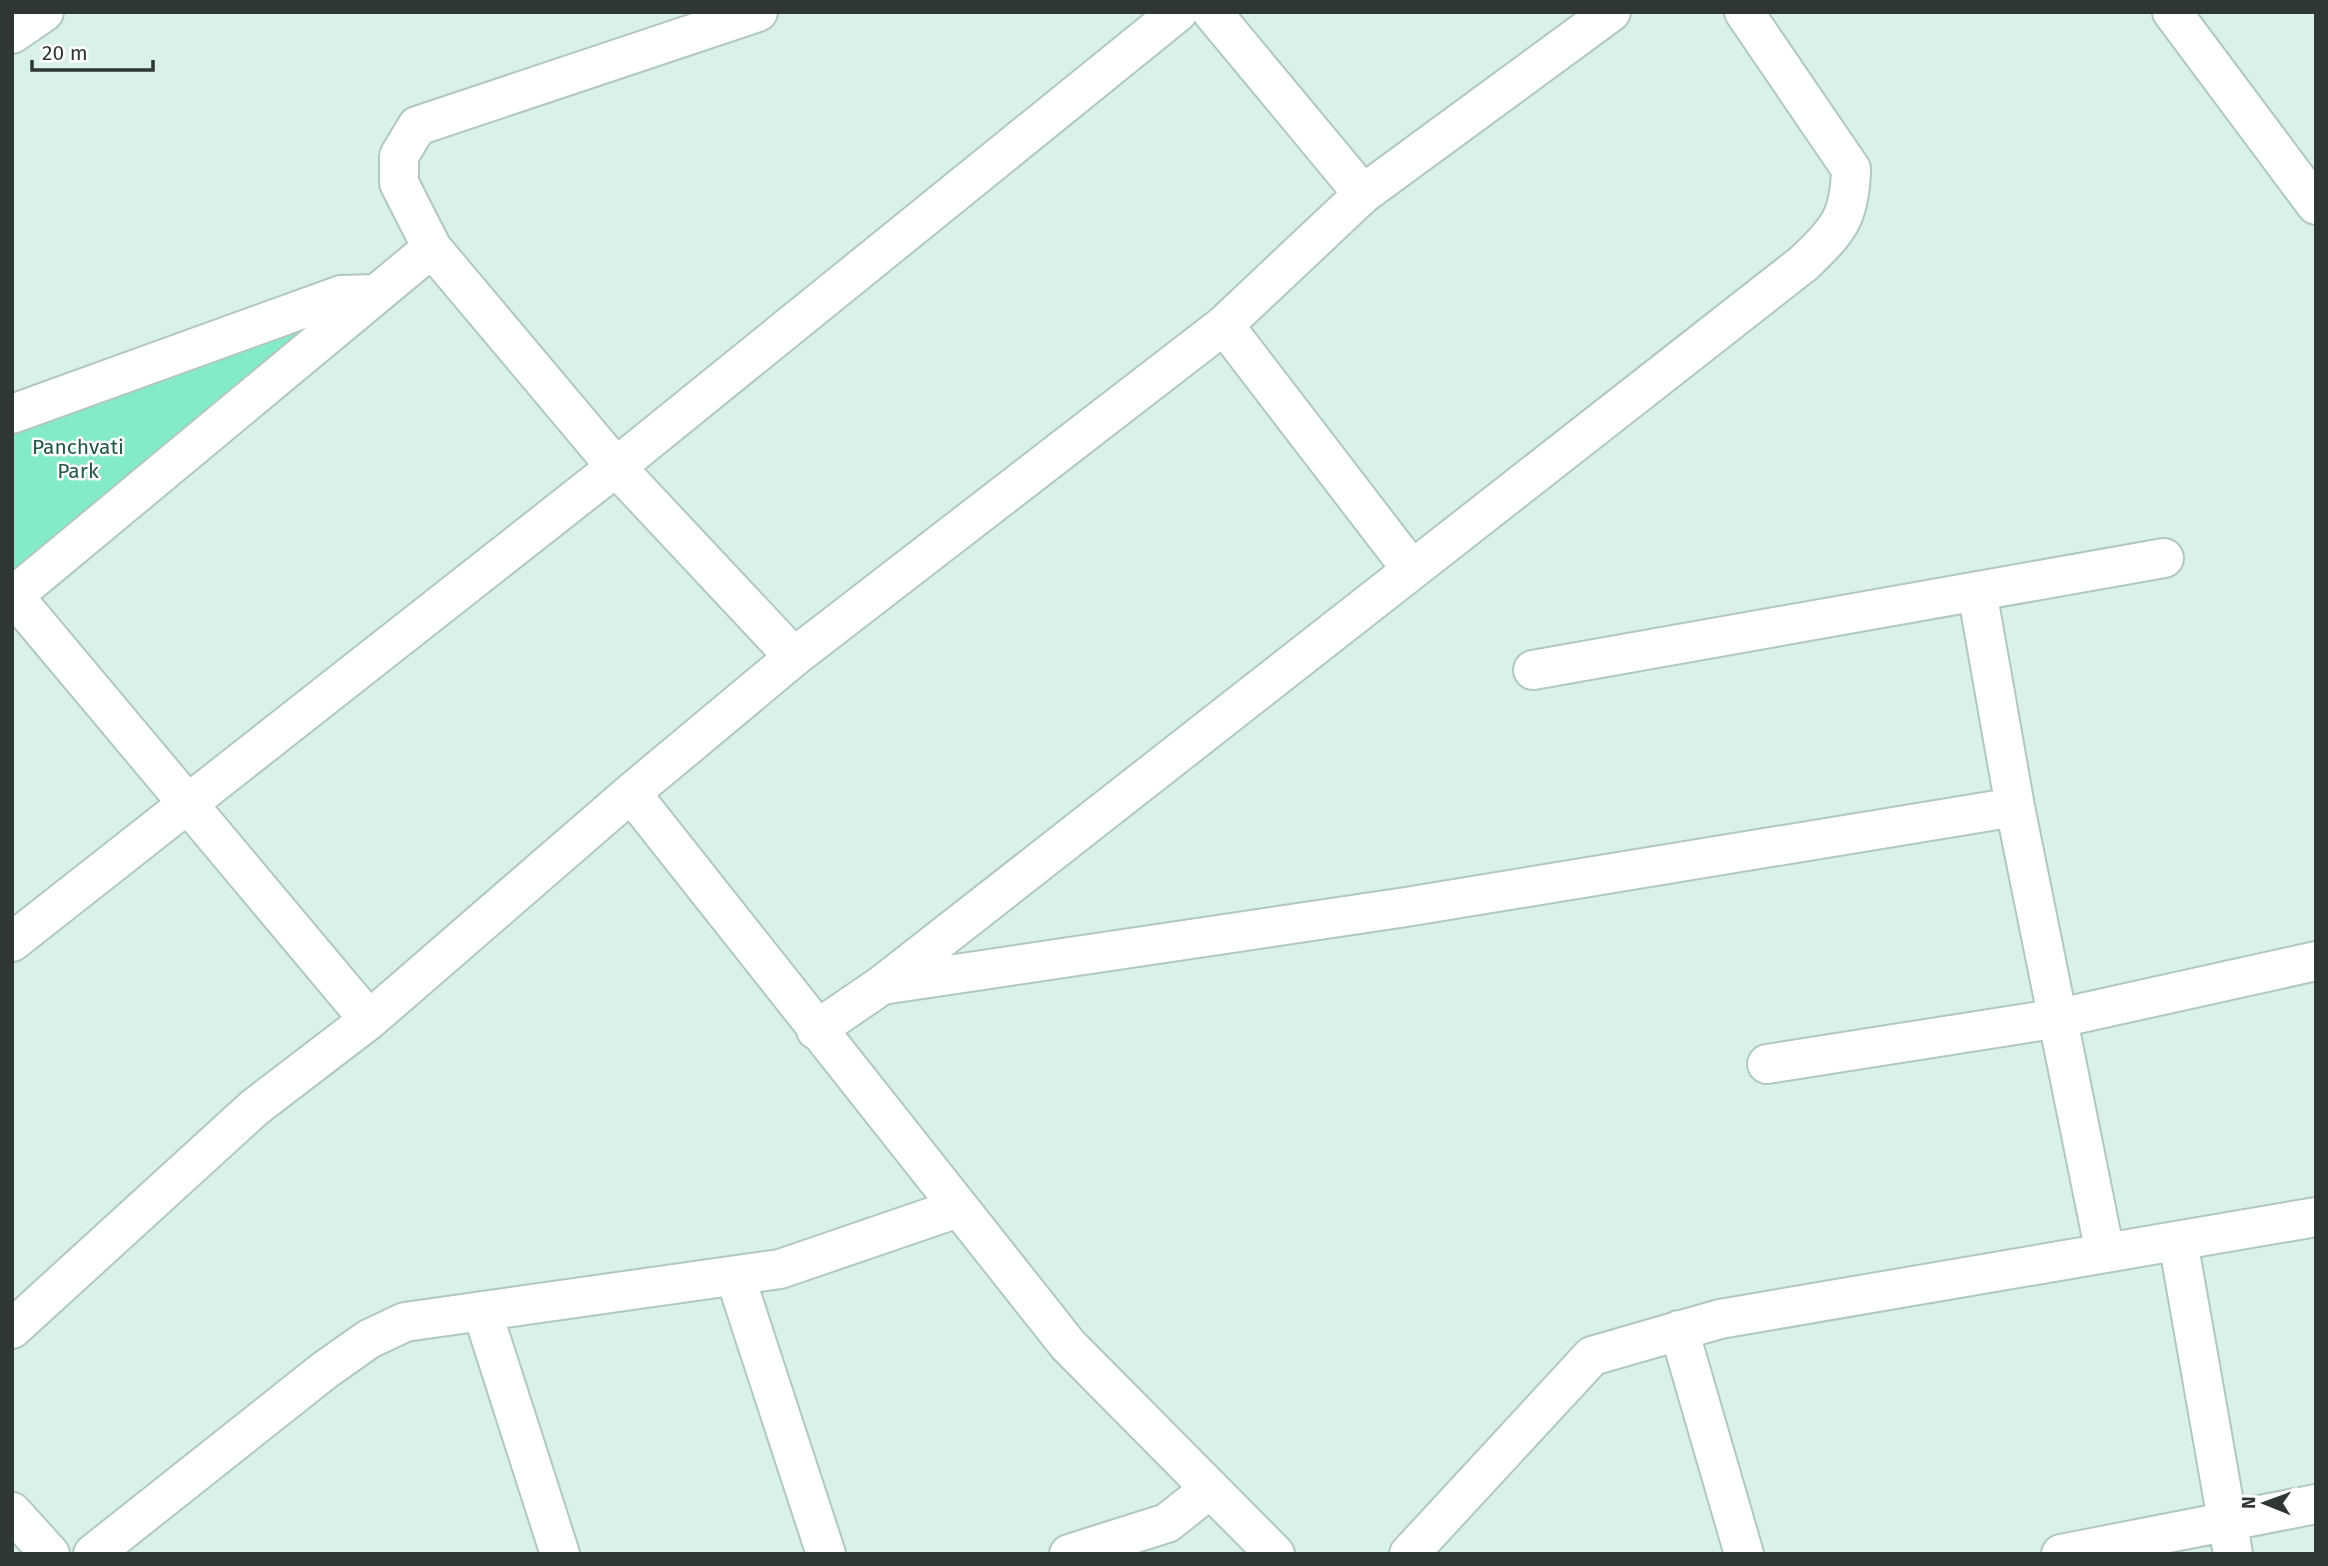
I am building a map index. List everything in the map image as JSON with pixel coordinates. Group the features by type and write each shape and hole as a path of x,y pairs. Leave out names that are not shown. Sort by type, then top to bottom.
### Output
{"street":[{"path":"12,34 44,12"},
{"path":"758,12 418,126 399,156 398,183 432,247 616,467 794,657"},
{"path":"12,942 616,467 1178,12"},
{"path":"1212,12 1363,194"},
{"path":"12,1329 254,1108 369,1020 631,793 794,657 1224,325 1363,194 1611,12"},
{"path":"816,1030 882,985 1804,263 1836,232 1850,197 1851,169 1744,12"},
{"path":"2172,12 2316,205"},
{"path":"369,1020 13,596 432,247"},
{"path":"12,414 341,295 376,293"},
{"path":"1224,325 1412,570"},
{"path":"1533,670 2164,558"},
{"path":"1977,591 2015,807 2105,1253"},
{"path":"631,793 1068,1345 1275,1554"},
{"path":"882,985 1406,907 2015,807"},
{"path":"1767,1064 2059,1018 2316,961"},
{"path":"93,1554 325,1370 369,1339 405,1322 780,1269 958,1208"},
{"path":"1409,1554 1592,1356 1720,1319 2316,1217"},
{"path":"2178,1241 2230,1537"},
{"path":"735,1276 826,1554"},
{"path":"482,1311 560,1554"},
{"path":"1679,1330 1744,1554"},
{"path":"1069,1554 1167,1523 1210,1489"},
{"path":"2061,1554 2230,1537 2316,1504"},
{"path":"12,1512 50,1554"}],"green space":[{"name":"Panchvati Park","path":"376,294 12,595 12,414"}]}
